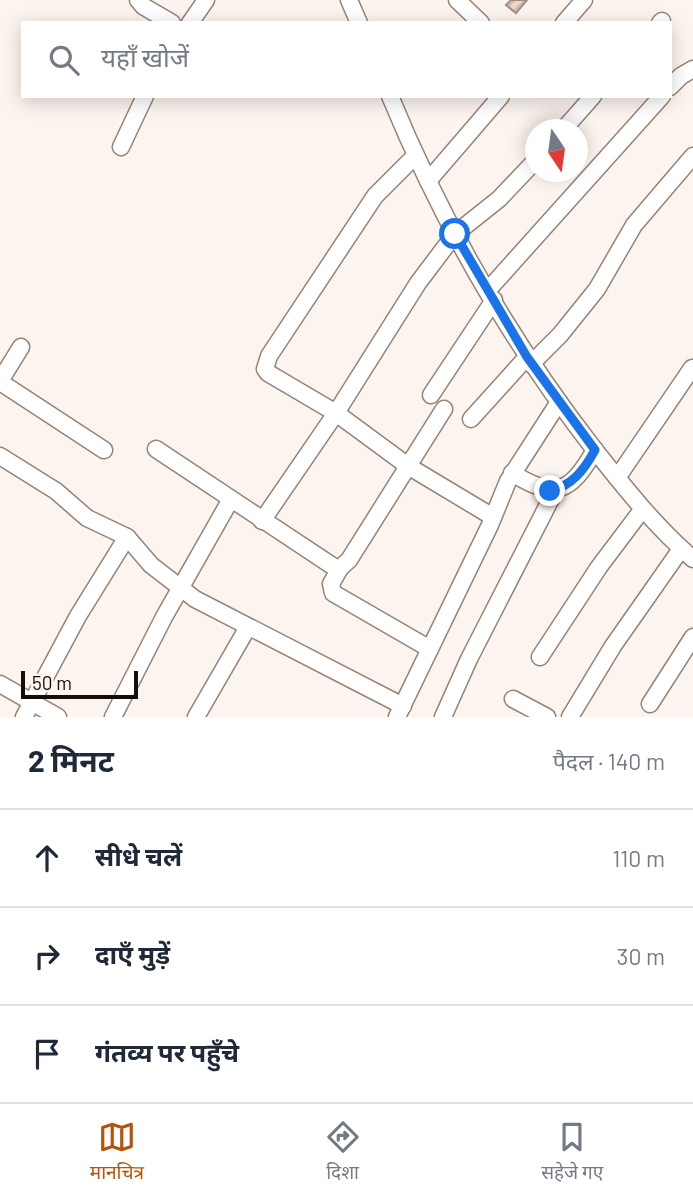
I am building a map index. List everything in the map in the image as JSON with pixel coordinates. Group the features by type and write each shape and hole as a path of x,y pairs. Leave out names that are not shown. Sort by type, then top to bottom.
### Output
{"street":[{"path":"138,0 143,6 169,21"},
{"path":"191,21 206,0"},
{"path":"349,0 358,21"},
{"path":"457,0 479,21"},
{"path":"566,21 584,0"},
{"path":"672,85 693,69"},
{"path":"121,147 144,98"},
{"path":"391,98 415,156 455,234 529,360 642,510 687,554 612,646 570,717"},
{"path":"428,181 499,98"},
{"path":"573,119 591,98"},
{"path":"431,395 491,295 660,98"},
{"path":"415,156 375,196 267,360 265,369 336,413 408,466 493,517"},
{"path":"471,419 529,360 560,335 597,289 634,225 693,156"},
{"path":"262,521 336,413 403,305 455,234 499,199 525,172"},
{"path":"20,347 0,381 104,450"},
{"path":"617,478 692,368"},
{"path":"0,456 56,491 87,518 127,537 150,565 195,599 400,712 512,474 559,402"},
{"path":"430,649 334,593 330,588 340,568 349,560 444,409"},
{"path":"156,449 262,521 334,567 340,568"},
{"path":"512,474 544,489 556,489 580,475 595,450"},
{"path":"443,717 469,659 556,489"},
{"path":"113,717 181,587 232,499"},
{"path":"540,657 599,566 642,510"},
{"path":"28,709 78,616 127,537"},
{"path":"195,717 248,627"},
{"path":"650,704 693,637"},
{"path":"0,684 28,709 58,717"},
{"path":"513,699 547,717"}],"building":[{"path":"511,0 527,0 516,13 506,5"}],"route":[{"path":"455,234 527,357 595,450 580,475 550,491"}]}
